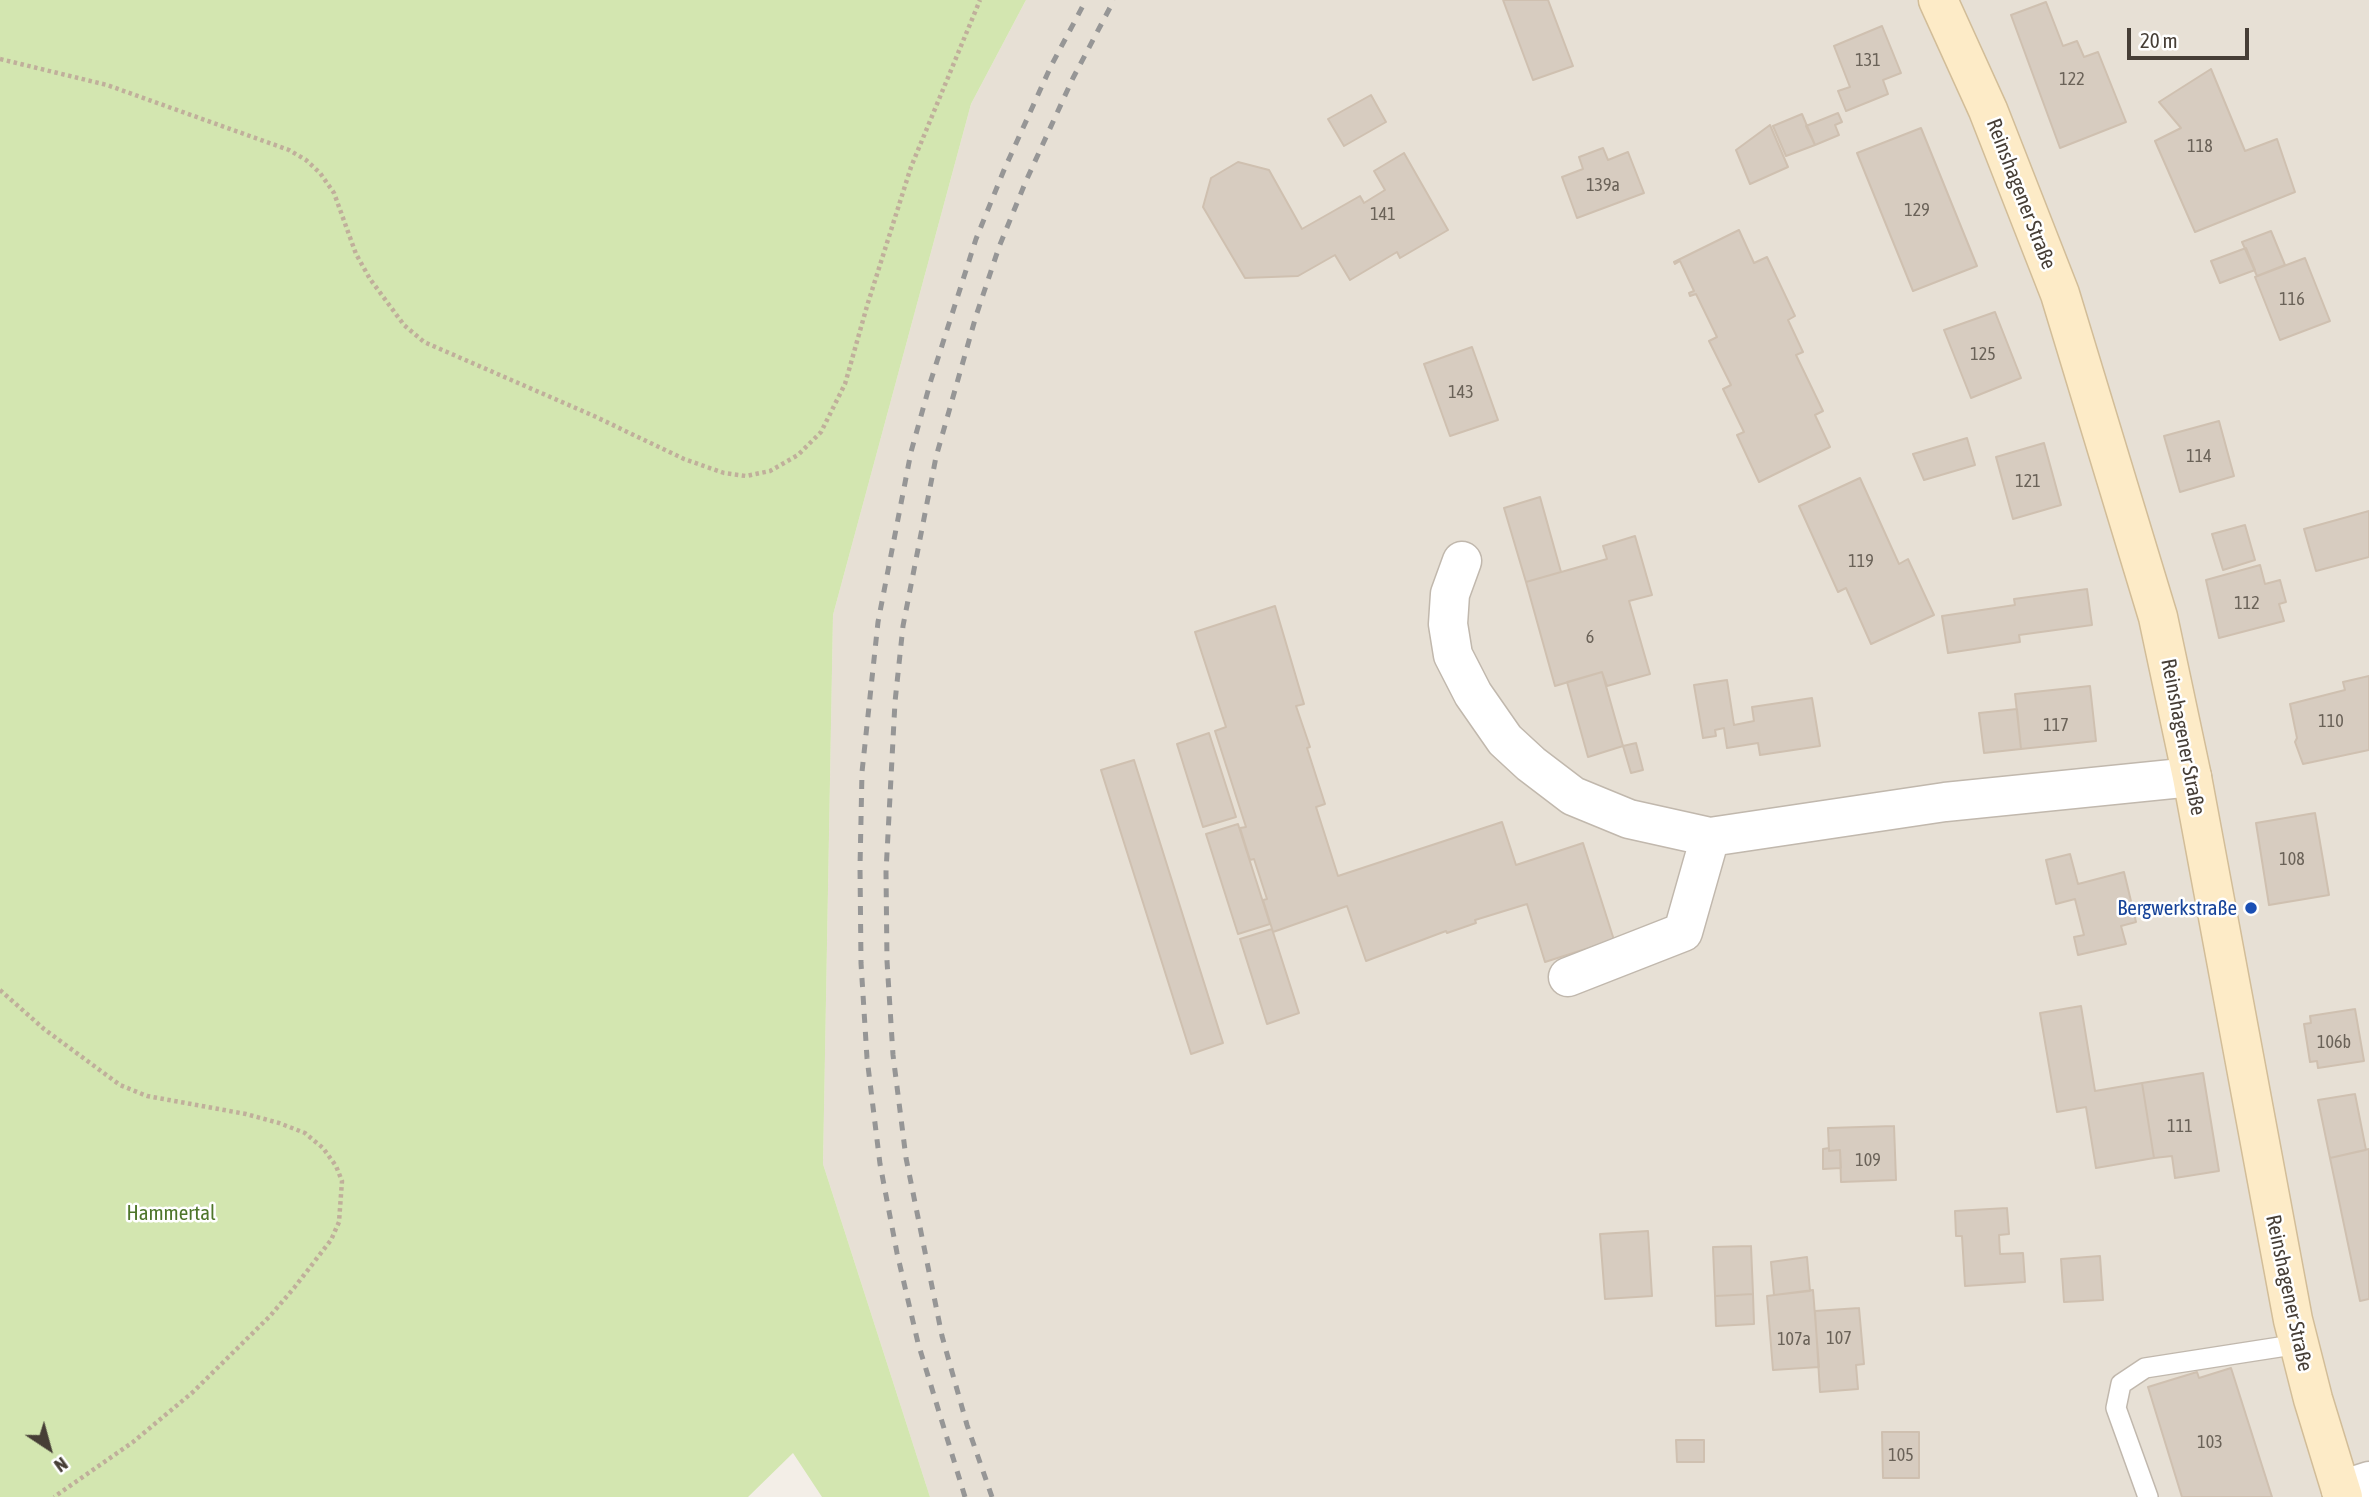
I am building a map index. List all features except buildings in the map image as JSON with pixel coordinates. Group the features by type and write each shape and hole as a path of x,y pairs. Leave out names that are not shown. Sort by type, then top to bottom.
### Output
{"main road":[{"name":"Reinshagener Straße","path":"1938,0 1988,110 2060,294 2158,617 2192,777 2280,1259 2299,1344 2351,1489"}],"street":[{"path":"1462,561 1450,594 1448,624 1453,656 1474,694 1505,740 1531,764 1573,796 1629,819 1710,837 1945,802 2192,777"},
{"path":"1568,977 1683,932 1710,837"}],"lane":[{"path":"2148,1497 2116,1408 2121,1384 2145,1367 2299,1344"}],"path":[{"path":"0,59 107,85 259,138 306,160 320,173 334,193 356,254 384,301 404,325 424,342 594,416 684,459 746,476 770,471 798,455 821,432 845,384 911,167 980,0"},
{"path":"0,990 44,1029 120,1084 147,1096 246,1114 305,1133 323,1148 336,1166 342,1181 339,1222 331,1240 295,1289 192,1392 134,1442 54,1497"}],"shaded area":[{"path":"1026,0 2369,0 2369,1497 930,1497 823,1164 833,615 971,104"}],"green space":[{"name":"Hammertal","path":"0,0 1026,0 971,104 833,615 823,1164 930,1497 822,1497 793,1453 748,1497 0,1497"}],"railway":[{"path":"965,1497 918,1343 880,1164 867,1058 861,963 862,772 878,622 911,452 931,380 976,239 1004,170 1051,66 1086,0"},
{"path":"992,1497 967,1425 942,1336 906,1158 893,1055 887,961 886,872 895,702 903,626 936,457 976,316 999,247 1026,181 1073,78 1114,0"}],"place":[{"name":"Bergwerkstraße","path":"2251,908"}]}
